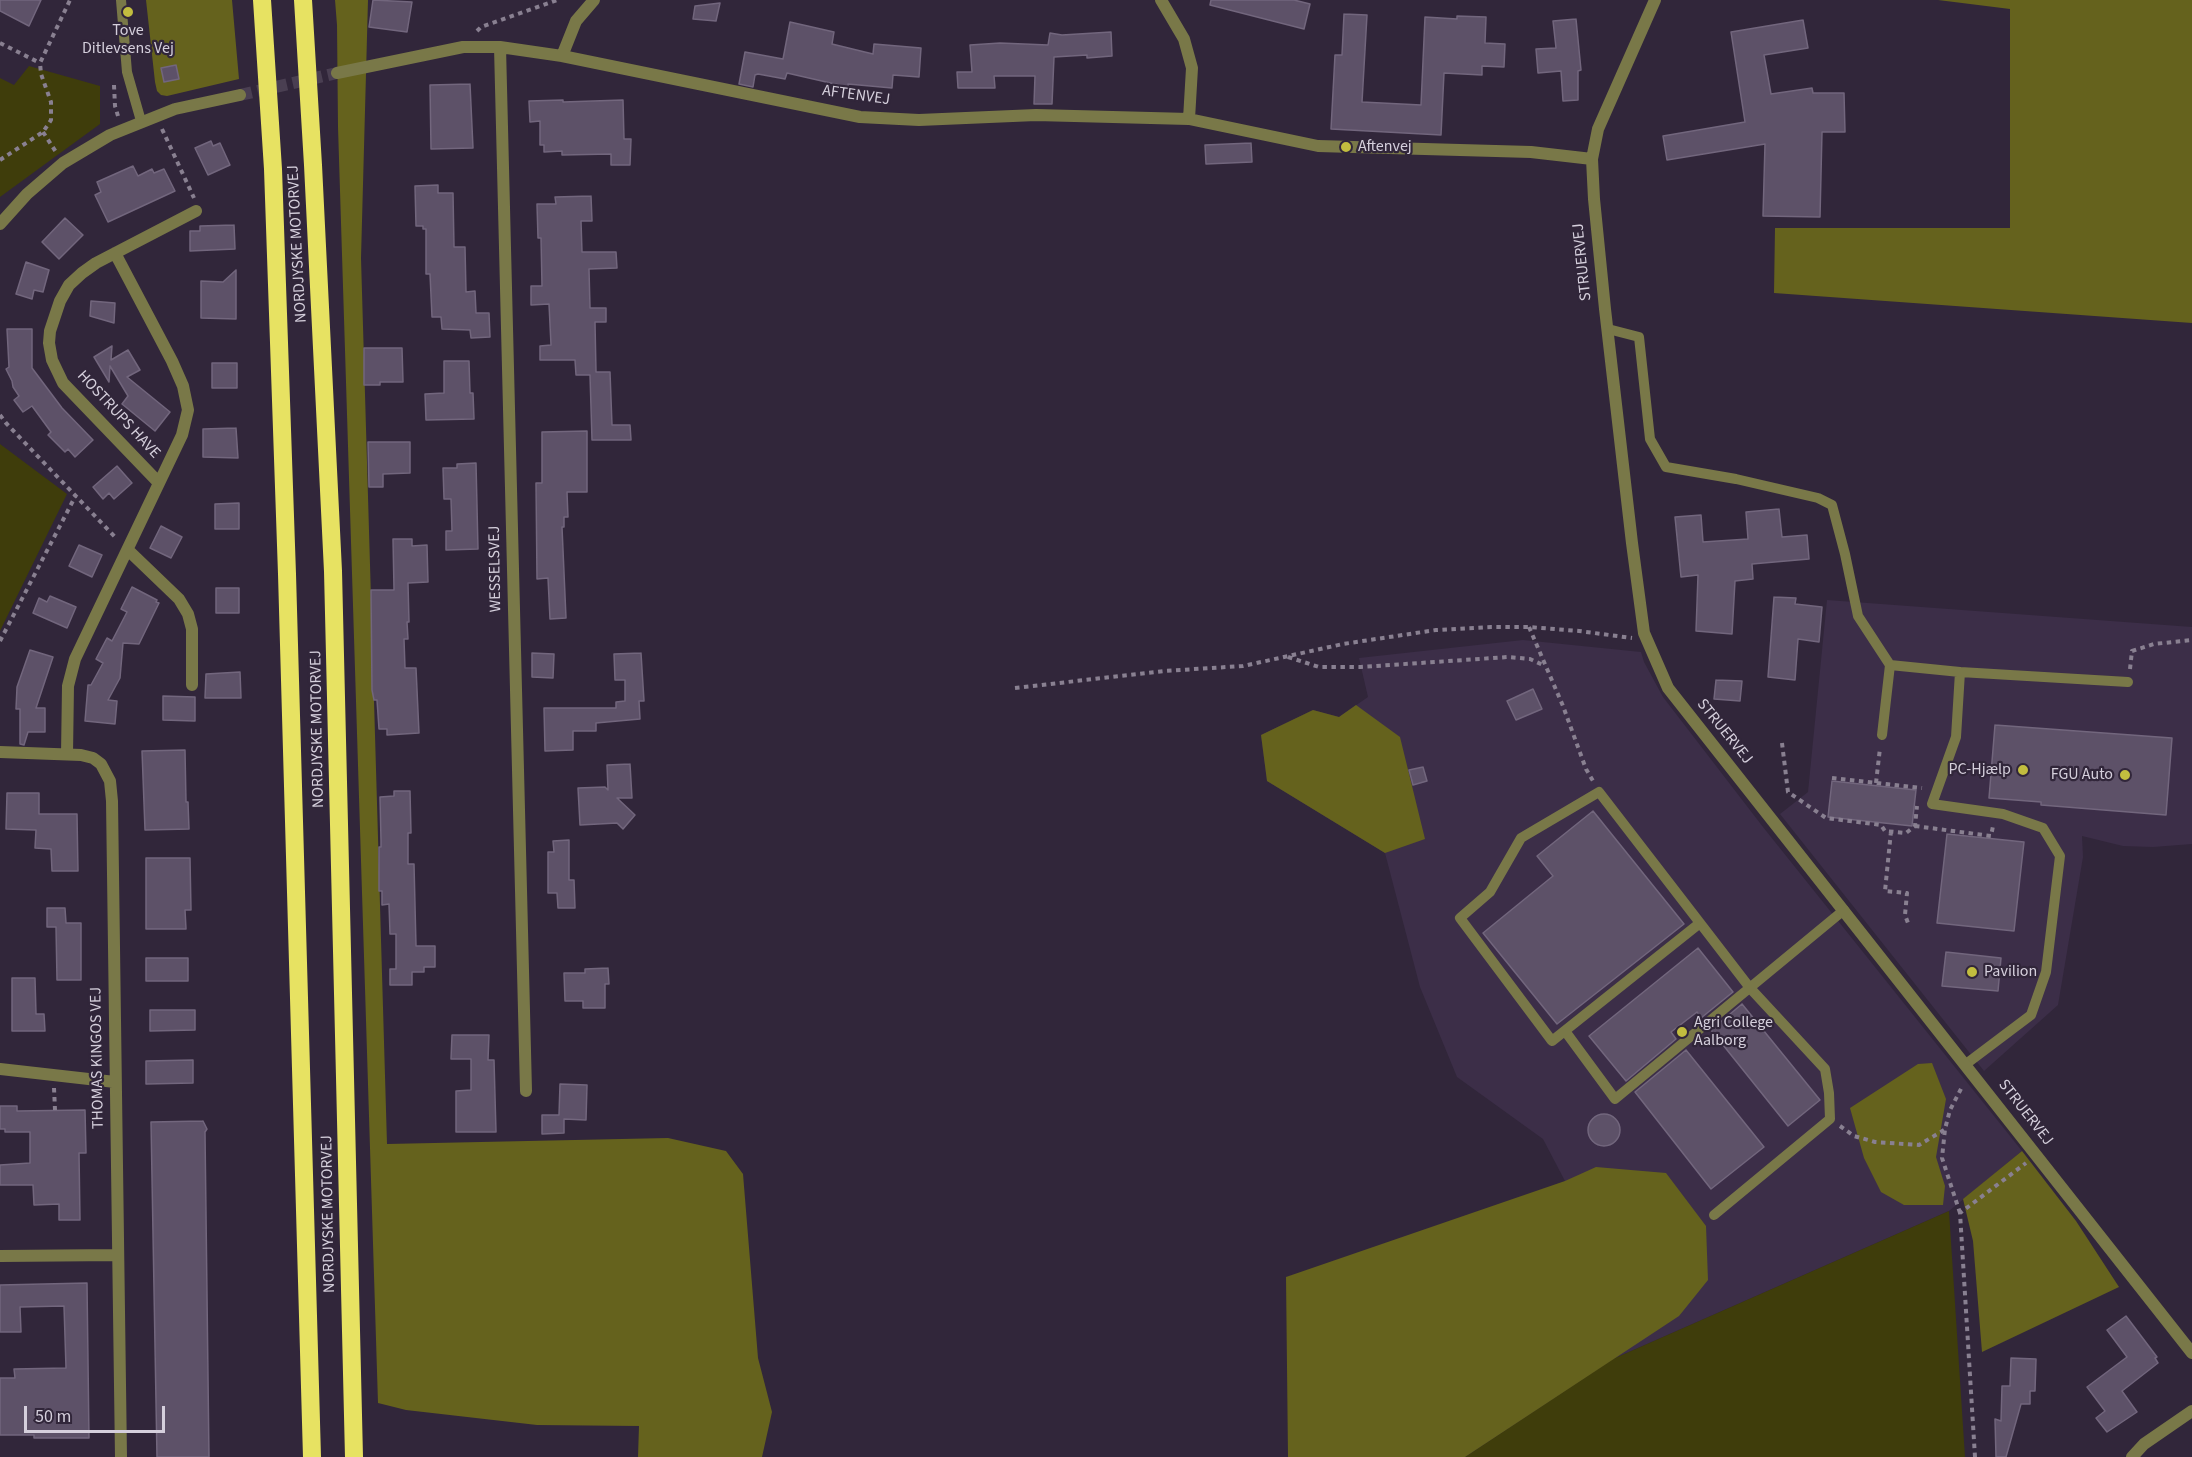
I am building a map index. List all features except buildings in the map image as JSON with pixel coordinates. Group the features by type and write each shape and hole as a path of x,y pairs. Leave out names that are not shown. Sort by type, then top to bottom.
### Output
{"highway":[{"name":"NORDJYSKE MOTORVEJ","path":"262,0 273,169 312,1457"},
{"name":"NORDJYSKE MOTORVEJ","path":"303,0 333,571 354,1457"}],"street":[{"path":"562,56 576,21 594,0"},
{"path":"1161,0 1184,39 1192,68 1190,119"},
{"name":"STRUERVEJ","path":"1655,0 1598,129 1592,159 1608,329 1644,633 1668,688 2192,1353"},
{"name":"AFTENVEJ","path":"337,73 463,47 500,47 562,56 860,117 919,120 1036,115 1190,119 1318,146 1531,152 1592,159"},
{"name":"WESSELSVEJ","path":"500,47 526,1091"},
{"path":"0,224 27,194 63,163 110,135 175,109 240,95"},
{"name":"HOSTRUPS HAVE","path":"159,483 63,383 52,360 49,343 53,317 69,285 82,273 115,253 196,211"},
{"name":"HOSTRUPS HAVE","path":"67,754 68,687 75,659 182,435 188,410 183,386 172,361 115,253"},
{"path":"128,550 179,599 188,615 192,629 192,685"},
{"name":"THOMAS KINGOS VEJ","path":"0,753 67,754 93,758 101,764 110,782 121,1457"},
{"path":"0,1070 115,1082"},
{"path":"0,1256 118,1255"},
{"path":"2132,1457 2144,1444 2192,1411"}],"lane":[{"path":"121,0 127,72 141,121"},
{"path":"1608,329 1639,337 1650,439 1666,467 1736,479 1818,498 1832,505 1858,616 1890,665 1882,735"},
{"path":"1890,665 1960,672 2128,682"},
{"path":"1960,672 1956,737 1932,804 2003,814 2043,828 2060,856 2046,972 2031,1015 1966,1064"},
{"path":"1700,923 1552,1041 1460,918 1490,892 1521,838 1599,792 1700,923 1750,988 1825,1070 1830,1119 1714,1215"},
{"path":"1564,1031 1615,1099 1844,910"}],"path":[{"path":"0,160 43,132 51,120 52,113 40,63 69,0"},
{"path":"463,47 481,27 557,0"},
{"path":"0,43 40,63"},
{"path":"43,132 63,163"},
{"path":"163,134 194,198 196,211"},
{"path":"0,415 128,550"},
{"path":"0,641 76,495"},
{"path":"1015,688 1164,671 1243,666 1342,644 1436,630 1529,627 1647,640"},
{"path":"1529,627 1563,706 1586,769 1599,792"},
{"path":"2128,682 2132,651 2154,644 2192,640"},
{"path":"1287,657 1319,667 1361,667 1508,657 1530,659 1545,666"},
{"path":"1782,743 1788,792 1826,818 1881,825 1885,831 1906,833 1915,826 1921,788 1832,778"},
{"path":"1876,783 1879,753"},
{"path":"1915,826 1991,836 1994,823"},
{"path":"1891,831 1885,891 1907,893 1905,915 1908,923"},
{"path":"1966,1064 1965,1081 1950,1110 1945,1129 1942,1158 1960,1213 1975,1457"},
{"path":"54,1075 55,1110"},
{"path":"1830,1119 1854,1136 1875,1142 1919,1145 1945,1129"},
{"path":"1960,1213 2036,1155"}],"shaded area":[{"path":"146,0 232,0 239,79 167,96 161,95 157,91 155,82"},
{"path":"335,0 368,0 361,258 387,1144 668,1138 726,1151 743,1174 758,1358 772,1412 762,1457 638,1457 639,1426 537,1425 406,1410 378,1403"},
{"path":"1938,0 2192,0 2192,323 1774,293 1775,228 2010,228 2010,9"},
{"path":"29,66 100,86 100,124 0,197 0,78 14,85"},
{"path":"0,444 67,494 0,631"},
{"path":"1827,600 2192,627 2192,844 2153,847 2123,846 2082,836 2083,857 2058,1005 1984,1071 1780,814 1808,792"},
{"name":"Agri College Aalborg","path":"1523,640 1641,652 1663,697 1763,827 2022,1151 1949,1211 1613,1359 1565,1181 1543,1139 1457,1077 1420,987 1385,853 1267,781 1261,735 1313,710 1339,717 1368,697 1359,658"},
{"path":"1356,705 1400,737 1425,839 1385,853 1267,781 1261,735 1313,710 1339,717"},
{"path":"1932,1063 1946,1099 1936,1157 1945,1186 1943,1205 1904,1205 1881,1192 1864,1158 1850,1108 1918,1064"},
{"path":"2022,1151 2076,1221 2119,1287 1982,1352 1973,1241 1963,1199"},
{"path":"1596,1167 1666,1173 1706,1226 1708,1280 1679,1316 1465,1457 1288,1457 1286,1277 1565,1181"},
{"path":"1949,1211 1965,1457 1465,1457 1613,1359"}],"tunnel":[{"path":"240,95 337,73"}],"place":[{"name":"Tove Ditlevsens Vej","path":"128,12"},
{"name":"Aftenvej","path":"1346,147"},
{"name":"PC-Hjælp","path":"2023,770"},
{"name":"FGU Auto","path":"2125,775"},
{"name":"Pavilion","path":"1972,972"},
{"name":"Agri College Aalborg","path":"1682,1032"}]}
